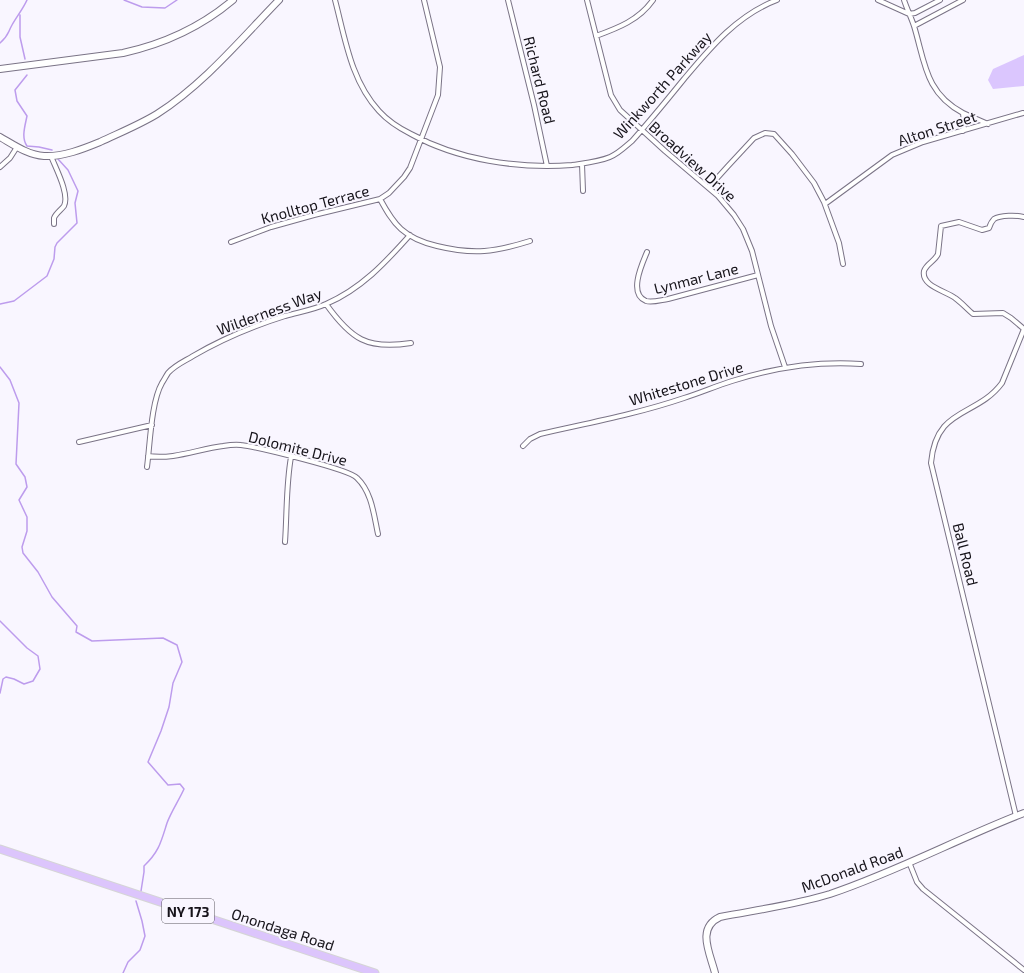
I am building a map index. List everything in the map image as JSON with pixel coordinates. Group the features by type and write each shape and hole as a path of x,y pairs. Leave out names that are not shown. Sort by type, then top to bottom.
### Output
{"main road":[{"name":"Onondaga Road","path":"0,848 376,973"}],"street":[{"path":"0,69 138,50 162,42 193,28 222,10 233,0"},
{"path":"0,137 17,147 36,155 51,156 86,148 128,130 157,113 188,91 211,70 279,0"},
{"name":"Winkworth Parkway","path":"335,0 358,79 366,94 384,116 397,127 421,140 443,149 496,162 516,165 547,166 582,164 610,157 632,141 714,44 742,20 774,0"},
{"name":"Knolltop Terrace","path":"231,242 314,215 380,199 389,193 404,177 414,160 436,103 440,86 440,67 424,0"},
{"name":"Richard Road","path":"508,0 534,105 547,166"},
{"name":"Broadview Drive","path":"587,0 611,95 620,110 709,188 734,215 743,229 752,251 771,326 785,367"},
{"path":"596,36 614,30 632,20 643,13 653,0"},
{"path":"878,0 909,14 915,13 940,0"},
{"path":"904,0 914,26 924,68 936,91 945,100 963,113 988,124"},
{"path":"914,26 963,0"},
{"name":"Alton Street","path":"825,204 892,156 923,142 988,124 1023,112"},
{"path":"963,113 963,131"},
{"path":"709,188 754,138 762,134 774,134 792,154 814,183 825,204 839,244 843,264"},
{"path":"0,166 10,158 17,147"},
{"path":"51,156 61,180 65,196 64,206 54,218 54,224"},
{"path":"582,164 583,191"},
{"path":"380,199 400,228 410,235 429,244 465,252 494,251 530,241"},
{"path":"1024,217 1014,216 996,218 993,220 989,228 982,230 959,222 941,226 938,254 936,259 926,267 924,273 929,284 955,297 973,314 1003,313 1012,318 1024,329"},
{"name":"Wilderness Way","path":"147,467 158,391 168,374 177,366 213,344 231,336 266,322 326,304 370,278 410,235"},
{"name":"Lynmar Lane","path":"647,252 642,265 637,287 638,294 646,301 668,299 758,274"},
{"path":"326,304 344,327 362,340 386,346 411,343"},
{"name":"Ball Road","path":"1016,816 931,463 932,450 936,438 942,428 950,420 987,396 1002,383 1024,329"},
{"name":"Whitestone Drive","path":"524,446 530,439 540,434 624,415 684,398 732,381 785,367 839,363 861,364"},
{"path":"79,442 152,425"},
{"name":"Dolomite Drive","path":"148,456 176,456 232,445 246,446 335,468 352,474 362,483 368,493 378,534"},
{"path":"285,542 287,494 291,457"},
{"name":"McDonald Road","path":"714,973 706,939 706,932 709,923 714,919 720,916 793,903 830,894 1024,813"},
{"path":"909,862 917,882 923,890 1024,970"}],"shaded area":[{"path":"1024,55 1024,86 993,89 988,80 993,69"}],"waterway":[{"path":"0,43 6,36 27,0"},
{"path":"124,0 142,7 165,8 177,0"},
{"path":"20,15 20,37 25,59"},
{"path":"27,75 15,90 17,101 27,116 24,132 25,143 27,146 52,150"},
{"path":"0,304 14,301 47,276 54,259 55,247 57,243 77,223 75,203 78,191 68,170 58,159"},
{"path":"0,367 10,380 19,403 16,464 25,477 27,487 19,500 27,517 27,531 22,547 23,553 38,572 52,597 77,626 76,632 92,641 163,638 177,645 182,662 173,683 169,707 161,731 148,762 168,785 180,784 184,789 169,819 159,846 144,866 141,891"},
{"path":"0,621 27,648 38,656 40,669 33,681 24,684 6,677 3,679 0,693"},
{"path":"123,973 128,962 140,950 145,936 136,901"}]}
